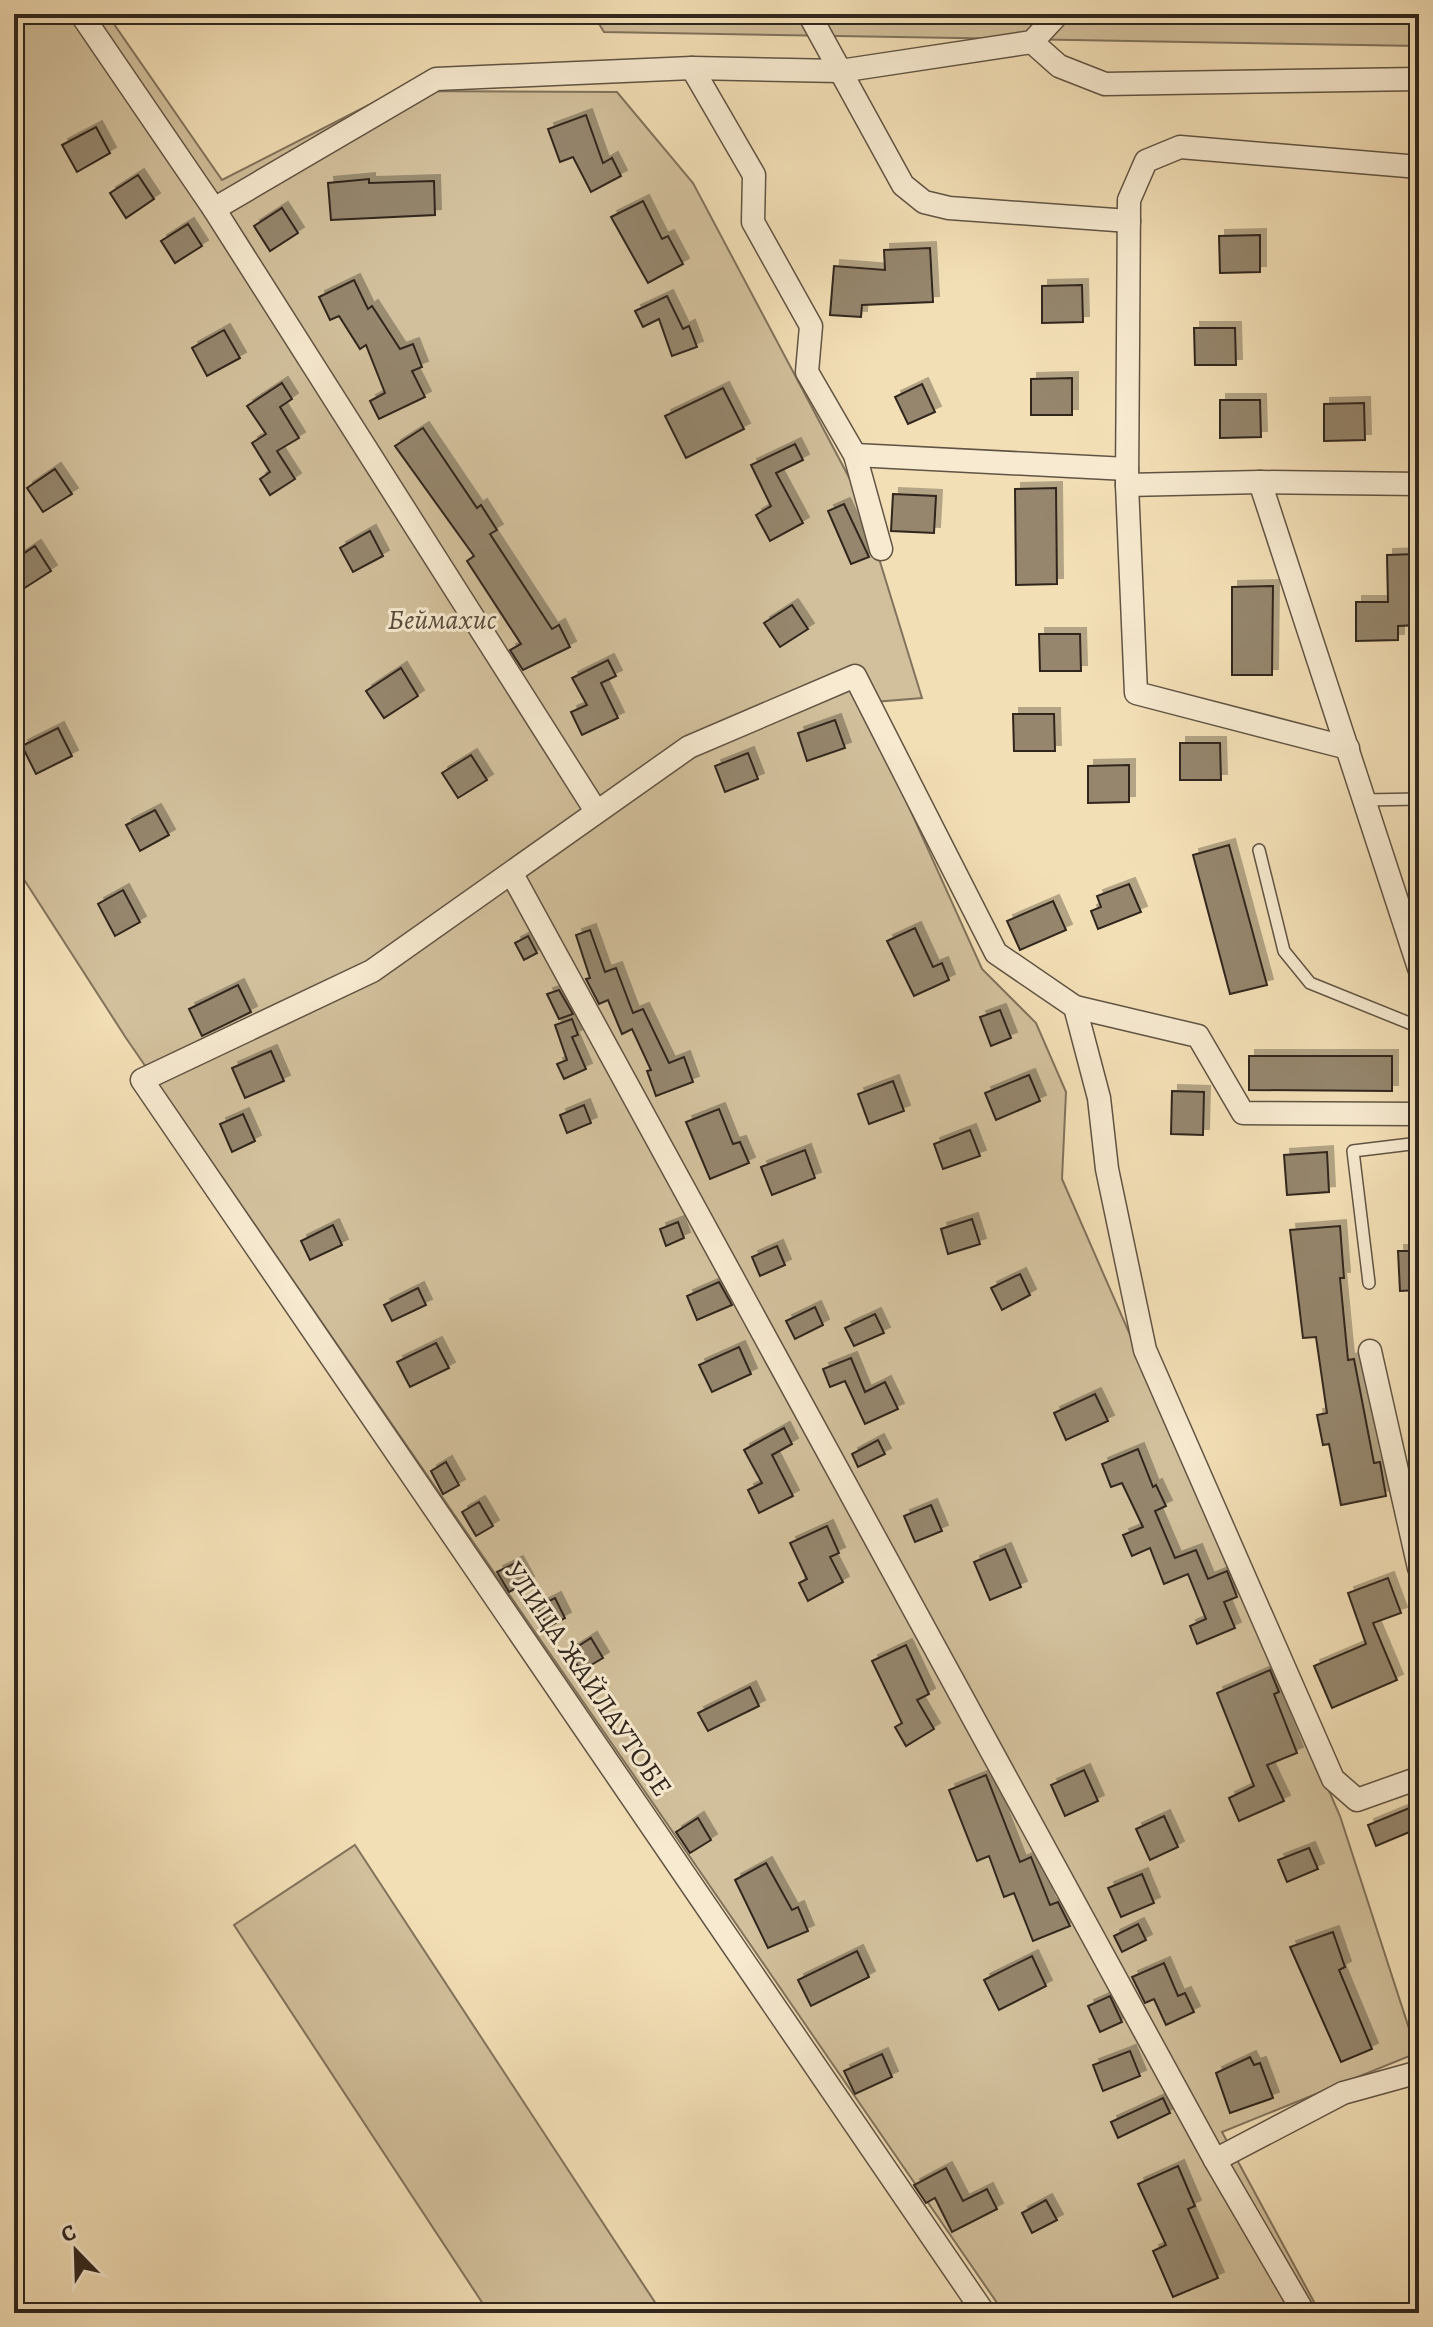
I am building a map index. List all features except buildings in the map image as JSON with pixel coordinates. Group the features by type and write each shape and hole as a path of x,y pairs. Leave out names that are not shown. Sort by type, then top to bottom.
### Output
{"street":[{"path":"81,14 214,209 596,811"},
{"path":"809,14 903,185 924,202 949,208 1129,211"},
{"path":"214,209 436,79 692,68 840,71 1032,42 1058,14"},
{"path":"1032,42 1059,66 1105,84 1419,79"},
{"path":"692,68 754,175 753,222 811,326 807,372 855,455 881,549"},
{"path":"1348,748 1136,693 1127,477 1129,211 1146,161 1180,147 1419,167"},
{"path":"855,455 1127,477 1419,484"},
{"path":"1260,482 1419,968"},
{"path":"1304,2313 1215,2160 512,874 689,747 855,676 996,953 1075,1007 1198,1036 1243,1113 1419,1114"},
{"name":"УЛИЦА ЖАЙЛАУТОБЕ","path":"512,874 372,971 142,1080 984,2313"},
{"path":"1075,1007 1099,1098 1107,1169 1145,1350 1333,1779 1357,1800 1419,1778"},
{"path":"1370,1351 1419,1568"},
{"path":"1215,2160 1343,2093 1419,2072"}],"lane":[{"path":"1365,800 1419,799"},
{"path":"1259,850 1284,951 1310,983 1419,1027"},
{"path":"1369,1283 1353,1151 1419,1143"}],"green space":[{"name":"Беймахис","path":"14,14 107,14 222,180 396,91 617,92 693,183 861,500 922,698 862,703 982,969 1036,1023 1066,1092 1062,1179 1340,1816 1417,2053 1222,2132 1320,2313 1004,2313 126,1038 14,864"},
{"path":"593,14 1419,14 1419,46 604,32"},
{"path":"355,1845 662,2313 489,2313 234,1925"}]}
